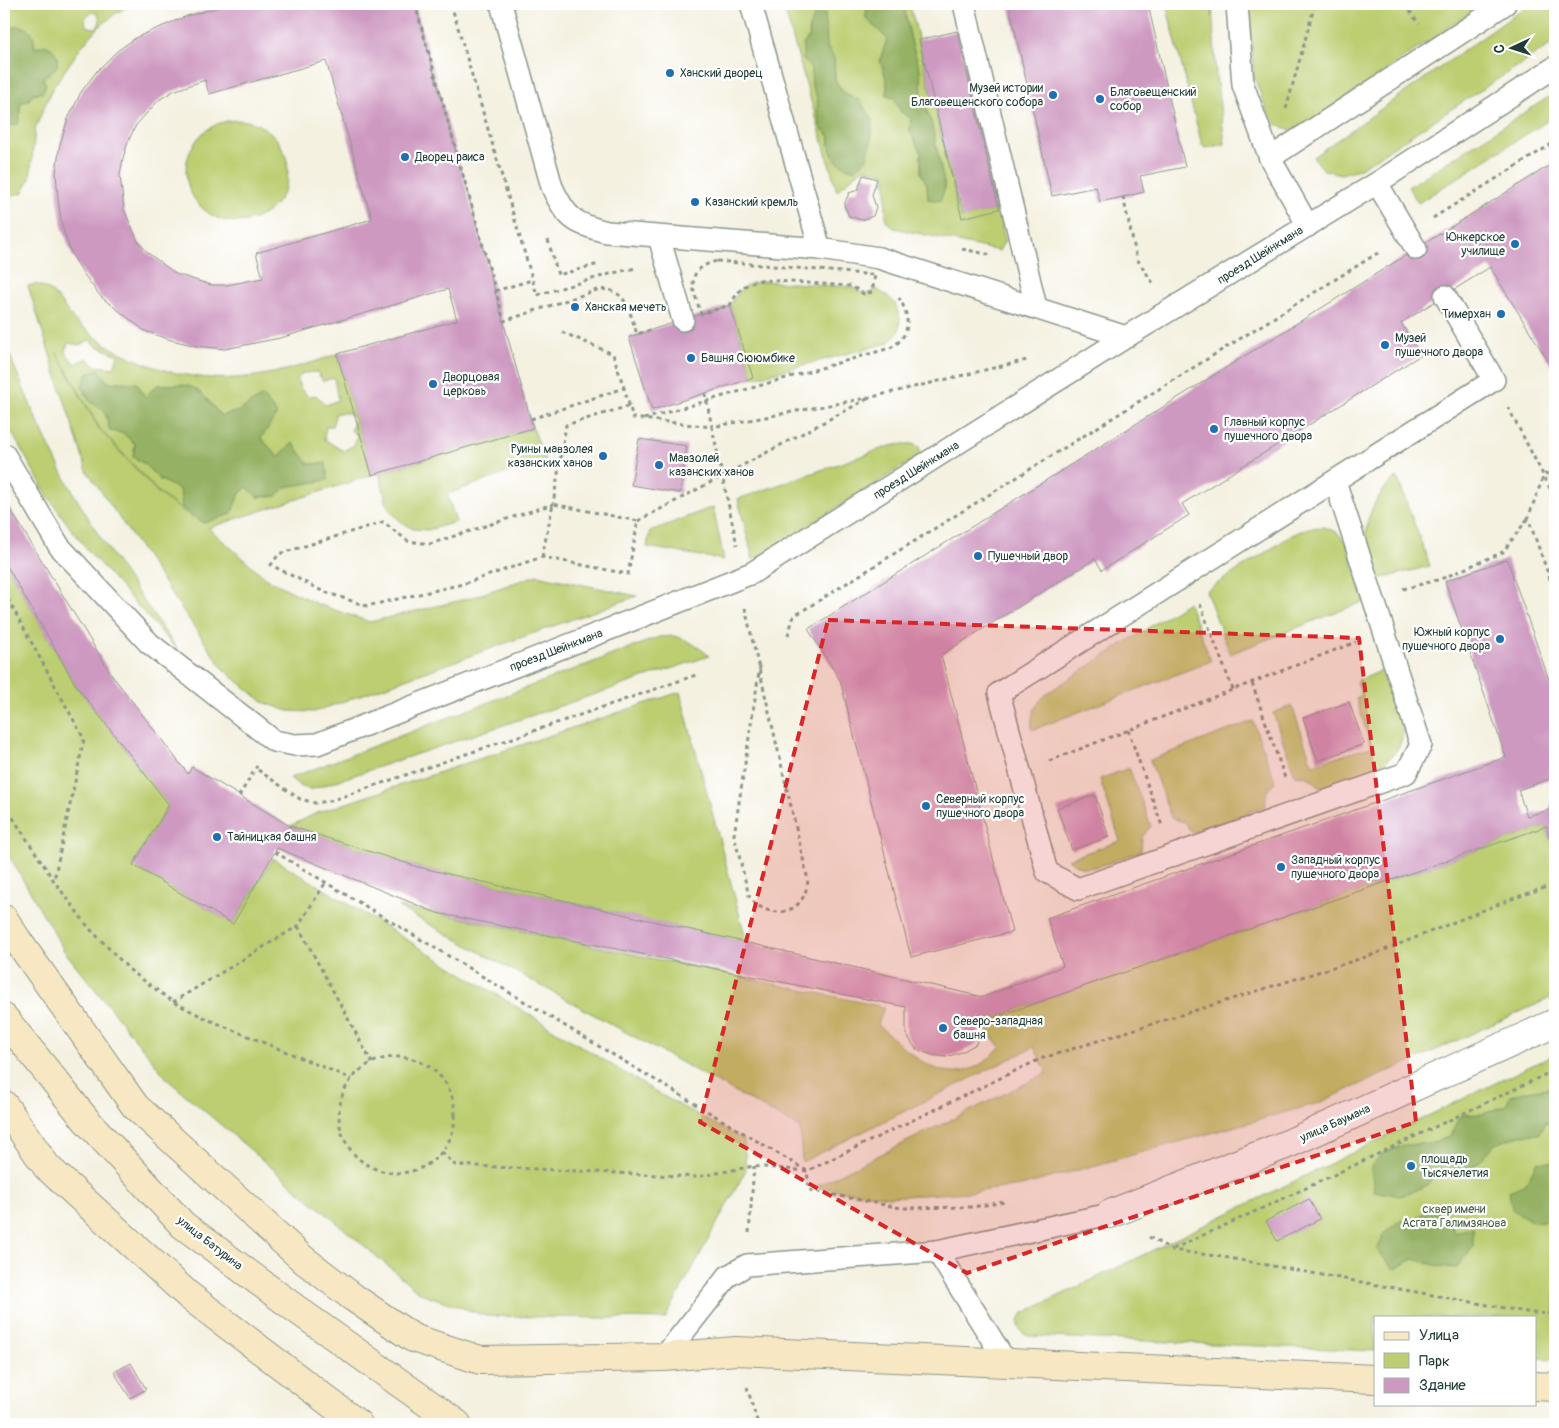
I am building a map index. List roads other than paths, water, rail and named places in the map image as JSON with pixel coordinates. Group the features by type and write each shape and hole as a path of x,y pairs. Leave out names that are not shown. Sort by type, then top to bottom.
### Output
{"main road":[{"path":"4,919 136,1106 304,1260 354,1298 413,1338 480,1360 664,1356 736,1352 1374,1379"},
{"name":"улица Батурина","path":"4,1018 86,1120 184,1225 296,1309 457,1424"},
{"path":"4,1105 47,1168 150,1261 188,1294 358,1424"},
{"path":"1536,1386 1555,1387"}],"street":[{"name":"улица Баумана","path":"1110,1214 1290,1143 1555,1023"}],"lane":[{"path":"500,4 552,188 560,204 570,217 586,227 607,232 820,250 879,258 1126,337"},
{"path":"751,4 820,250"},
{"path":"964,4 1036,307"},
{"path":"1237,4 1243,85 1270,158 1308,226"},
{"path":"1270,158 1505,4"},
{"name":"проезд Шейнкмана","path":"4,454 59,546 149,643 274,741 295,745 317,744 752,573 1126,337 1377,183 1555,67"},
{"path":"1377,183 1412,241"},
{"path":"659,237 683,320"},
{"path":"1335,481 1421,745 1406,773 1078,889 1047,872 999,693 1494,380 1445,296"},
{"path":"664,1356 728,1276 747,1266 937,1251 1110,1214"},
{"path":"937,1251 1006,1362"}],"place":[{"name":"Ханский дворец","path":"670,73"},
{"name":"Музей истории Благовещенского собора","path":"1053,95"},
{"name":"Благовещенский собор","path":"1100,99"},
{"name":"Дворец раиса","path":"405,157"},
{"name":"Казанский кремль","path":"695,202"},
{"name":"Юнкерское училище","path":"1515,244"},
{"name":"Ханская мечеть","path":"575,307"},
{"name":"Тимерхан","path":"1501,314"},
{"name":"Музей пушечного двора","path":"1385,345"},
{"name":"Башня Сююмбике","path":"691,358"},
{"name":"Дворцовая церковь","path":"433,384"},
{"name":"Главный корпус пушечного двора","path":"1214,429"},
{"name":"Руины мавзолея казанских ханов","path":"603,456"},
{"name":"Мавзолей казанских ханов","path":"659,465"},
{"name":"Пушечный двор","path":"978,556"},
{"name":"Южный корпус пушечного двора","path":"1500,639"},
{"name":"Северный корпус пушечного двора","path":"926,806"},
{"name":"Тайницкая башня","path":"217,837"},
{"name":"Западный корпус пушечного двора","path":"1281,867"},
{"name":"Северо-западная башня","path":"943,1028"},
{"name":"площадь Тысячелетия","path":"1411,1166"}],"park label":[{"name":"сквер имени Асгата Галимзянова","path":"1454,1216"}]}
